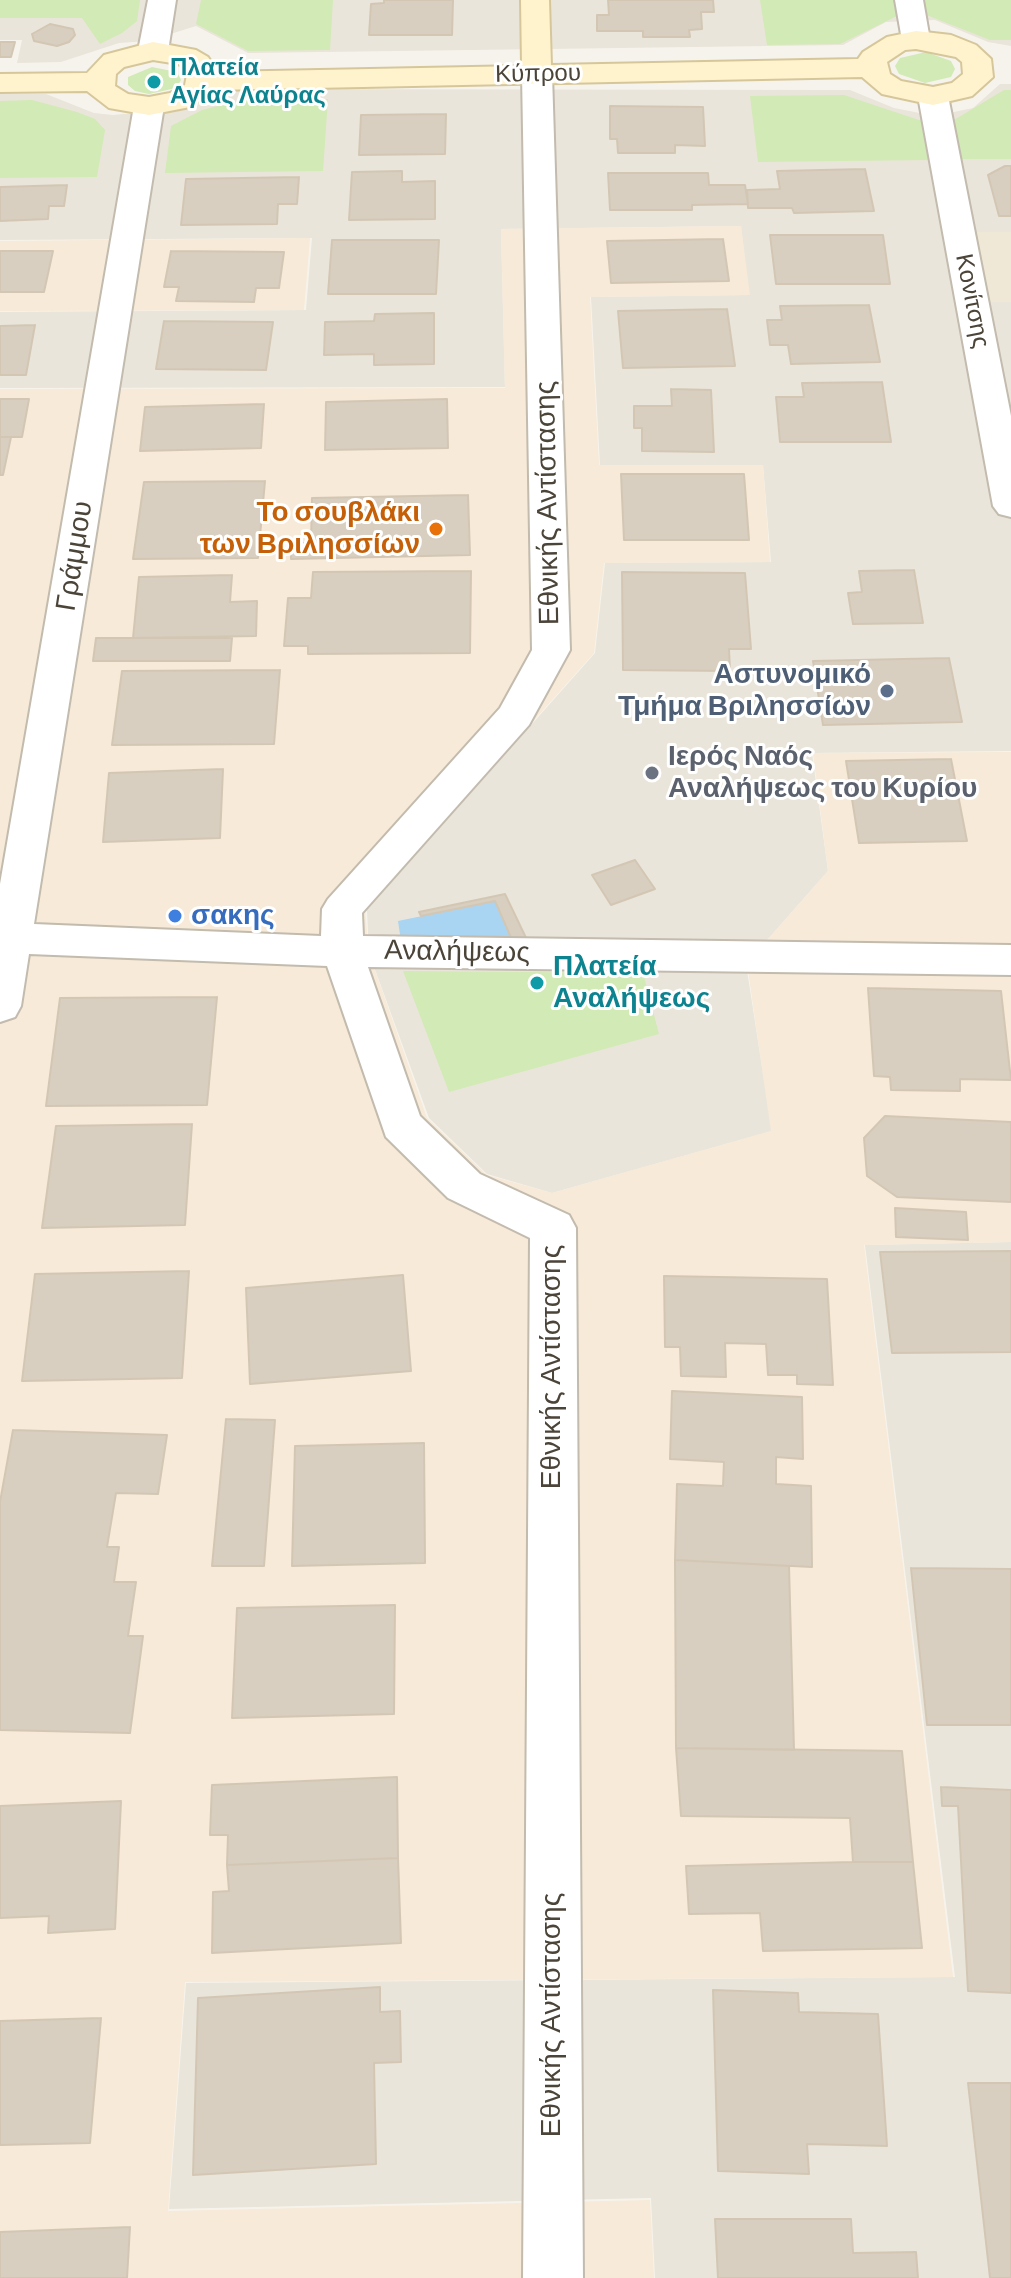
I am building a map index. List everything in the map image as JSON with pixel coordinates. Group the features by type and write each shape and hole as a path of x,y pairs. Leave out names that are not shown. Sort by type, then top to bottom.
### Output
{"street":[{"path":"153,51 162,0"},
{"name":"Εθνικής Αντίστασης","path":"535,0 551,650 515,716 342,909 342,950 401,1125 464,1186 553,1228 553,2278"},
{"path":"909,0 916,40"},
{"path":"916,40 951,44 966,51 980,69 978,77 962,90 933,96 892,88 878,79 872,68 873,58 882,49 916,40"},
{"path":"153,51 186,56 204,71 204,81 199,89 179,101 149,106 120,102 109,97 99,82 102,71 114,61 153,51"},
{"name":"Κύπρου","path":"204,81 872,68"},
{"path":"980,69 1011,68"},
{"path":"0,83 99,82"},
{"name":"Κονίτσης","path":"933,96 1011,506"},
{"name":"Γράμμου","path":"0,1006 6,937 149,106"},
{"name":"Αναλήψεως","path":"6,937 243,950 1011,960"}],"shaded area":[{"path":"0,0 1011,0 1011,46 988,42 935,20 886,22 843,45 248,53 196,26 148,41 119,43 61,62 17,63 22,40 0,40"},
{"path":"1000,84 1011,84 1011,751 812,753 828,871 746,964 772,1131 552,1193 487,1174 429,1118 369,953 367,910 595,653 605,563 771,562 763,465 600,465 591,297 749,295 741,226 501,229 505,387 0,388 0,312 306,310 312,238 0,240 0,94 46,94 94,113 113,115 157,111 213,89 850,90 894,108 935,116 973,108"},
{"path":"741,226 750,295 590,297 599,465 763,465 770,562 604,563 594,653 365,910 369,953 427,1118 487,1175 552,1193 771,1131 747,963 828,871 813,753 1011,752 1011,1242 864,1245 953,1977 185,1982 168,2211 650,2200 654,2278 0,2278 0,389 505,388 501,229"},
{"path":"975,232 1011,232 1011,302 990,302"},
{"path":"310,238 304,310 0,311 0,241"},
{"path":"1011,1242 1011,2278 655,2278 651,2198 169,2209 186,1983 955,1977 865,1245"}],"green space":[{"path":"0,0 140,0 137,21 100,44 82,18 0,18"},
{"path":"201,0 333,0 330,50 248,51 196,24"},
{"path":"760,0 898,0 901,14 840,44 767,45"},
{"path":"921,0 1011,0 1011,40 990,40 924,14"},
{"path":"926,52 951,61 955,69 951,77 925,83 899,74 895,66 900,58"},
{"name":"Πλατεία Αγίας Λαύρας","path":"152,67 177,72 181,80 176,88 149,94 135,91 128,85 128,77"},
{"path":"1004,90 1011,90 1011,159 960,159 954,120"},
{"path":"844,95 922,121 929,160 758,162 750,96"},
{"path":"328,99 323,171 165,173 171,126 202,110 242,100"},
{"path":"32,100 95,119 105,130 97,177 0,178 0,101"},
{"path":"403,971 643,973 659,1034 449,1092"}],"water":[{"path":"495,901 513,942 401,941 398,921"}],"building":[{"path":"384,0 453,0 452,35 369,35 371,4 384,3"},
{"path":"608,0 713,0 714,12 701,12 702,29 689,30 690,37 643,37 643,31 597,31 597,15 609,15"},
{"path":"50,24 73,29 75,35 69,42 57,46 34,41 32,34"},
{"path":"0,42 15,42 11,57 0,57"},
{"path":"610,106 703,107 705,146 675,145 675,153 618,153 617,139 610,139"},
{"path":"446,114 445,154 359,155 361,115"},
{"path":"1011,166 1011,216 999,216 988,175"},
{"path":"865,169 874,211 794,213 792,208 748,208 747,190 780,189 777,171"},
{"path":"402,171 402,182 435,181 435,219 349,220 352,172"},
{"path":"608,173 708,173 709,185 745,185 748,204 692,205 692,210 610,210"},
{"path":"299,177 297,204 278,204 277,224 181,225 186,179"},
{"path":"67,185 64,206 49,206 48,219 0,221 0,187"},
{"path":"770,235 883,235 890,284 776,284"},
{"path":"723,239 729,281 611,283 607,241"},
{"path":"332,240 439,240 436,294 328,294"},
{"path":"0,251 53,251 44,292 0,292"},
{"path":"171,251 284,252 279,288 256,288 254,302 176,301 179,287 164,287"},
{"path":"869,305 880,362 791,364 788,345 770,345 767,320 782,320 780,306"},
{"path":"727,309 735,366 623,368 618,311"},
{"path":"434,313 434,364 374,365 374,354 324,355 325,322 374,321 375,314"},
{"path":"164,321 273,322 266,370 156,369"},
{"path":"35,325 26,375 0,375 0,326"},
{"path":"882,382 891,442 780,442 776,397 804,397 802,383"},
{"path":"671,389 711,390 714,452 642,451 642,428 634,428 634,406 672,406"},
{"path":"0,399 29,399 22,437 0,437"},
{"path":"447,399 448,448 325,450 326,402"},
{"path":"264,404 261,448 140,451 145,407"},
{"path":"0,437 11,437 3,475 0,475"},
{"path":"621,474 744,474 749,540 624,540"},
{"path":"265,481 258,558 133,559 144,482"},
{"path":"468,495 470,555 291,559 291,543 311,543 312,498"},
{"path":"914,570 923,623 853,624 848,593 862,592 859,571"},
{"path":"471,571 470,653 308,654 308,646 284,646 288,598 311,598 313,572"},
{"path":"622,572 745,573 751,649 729,649 730,671 623,670"},
{"path":"232,575 230,602 257,601 256,636 133,638 139,577"},
{"path":"96,638 232,638 230,661 93,661"},
{"name":"Αστυνομικό Τμήμα Βριλησσίων","path":"949,658 962,722 823,725 813,661"},
{"path":"280,670 274,744 112,745 122,671"},
{"path":"951,759 967,841 859,843 846,761"},
{"path":"223,769 220,838 103,842 109,773"},
{"path":"635,860 655,889 611,905 592,875"},
{"path":"505,894 528,942 513,942 495,901 421,916 419,912"},
{"path":"868,988 1001,991 1011,1080 960,1079 960,1091 891,1090 890,1077 874,1076"},
{"path":"217,997 207,1105 46,1106 60,998"},
{"path":"885,1116 1011,1122 1011,1202 897,1197 867,1176 864,1138"},
{"path":"192,1124 185,1225 42,1228 56,1126"},
{"path":"895,1208 966,1212 968,1240 896,1237"},
{"path":"1011,1251 1011,1352 892,1353 880,1252"},
{"path":"189,1271 182,1378 22,1381 35,1274"},
{"path":"403,1275 411,1371 250,1384 246,1288"},
{"path":"664,1276 827,1279 833,1385 797,1384 797,1375 768,1375 766,1344 725,1343 726,1377 681,1376 680,1347 665,1347"},
{"path":"672,1391 802,1397 803,1459 776,1457 776,1484 811,1486 812,1567 675,1560 677,1484 723,1486 724,1462 670,1459"},
{"path":"226,1419 275,1420 264,1566 212,1566"},
{"path":"13,1430 167,1435 158,1494 116,1493 107,1547 119,1547 114,1582 136,1582 128,1636 143,1636 130,1733 0,1730 0,1502"},
{"path":"424,1443 425,1563 292,1566 295,1446"},
{"path":"675,1560 789,1566 794,1750 676,1748"},
{"path":"911,1568 1011,1569 1011,1725 927,1725"},
{"path":"395,1605 394,1714 232,1718 237,1608"},
{"path":"676,1748 902,1751 913,1862 853,1862 850,1818 681,1816"},
{"path":"397,1777 398,1858 227,1865 228,1835 210,1835 212,1785"},
{"path":"941,1787 1011,1790 1011,1993 968,1991 958,1806 942,1806"},
{"path":"121,1801 115,1929 48,1933 49,1916 0,1918 0,1806"},
{"path":"398,1858 401,1943 212,1953 213,1892 229,1891 227,1865"},
{"path":"913,1862 922,1948 763,1951 760,1913 689,1914 686,1866"},
{"path":"380,1987 380,2012 400,2011 401,2062 374,2063 376,2164 193,2175 198,1998"},
{"path":"713,1990 798,1993 799,2012 878,2014 887,2146 807,2144 809,2174 718,2171"},
{"path":"101,2018 90,2143 0,2145 0,2021"},
{"path":"968,2083 1011,2083 1011,2278 990,2278"},
{"path":"715,2219 851,2219 853,2253 916,2252 918,2278 718,2278"},
{"path":"130,2227 127,2278 0,2278 0,2232"}],"place":[{"name":"Πλατεία Αγίας Λαύρας","path":"154,82"},
{"name":"Το σουβλάκι των Βριλησσίων","path":"436,529"},
{"name":"Αστυνομικό Τμήμα Βριλησσίων","path":"887,691"},
{"name":"Ιερός Ναός Αναλήψεως του Κυρίου","path":"652,773"},
{"name":"σακης","path":"175,916"},
{"name":"Πλατεία Αναλήψεως","path":"537,983"}]}
